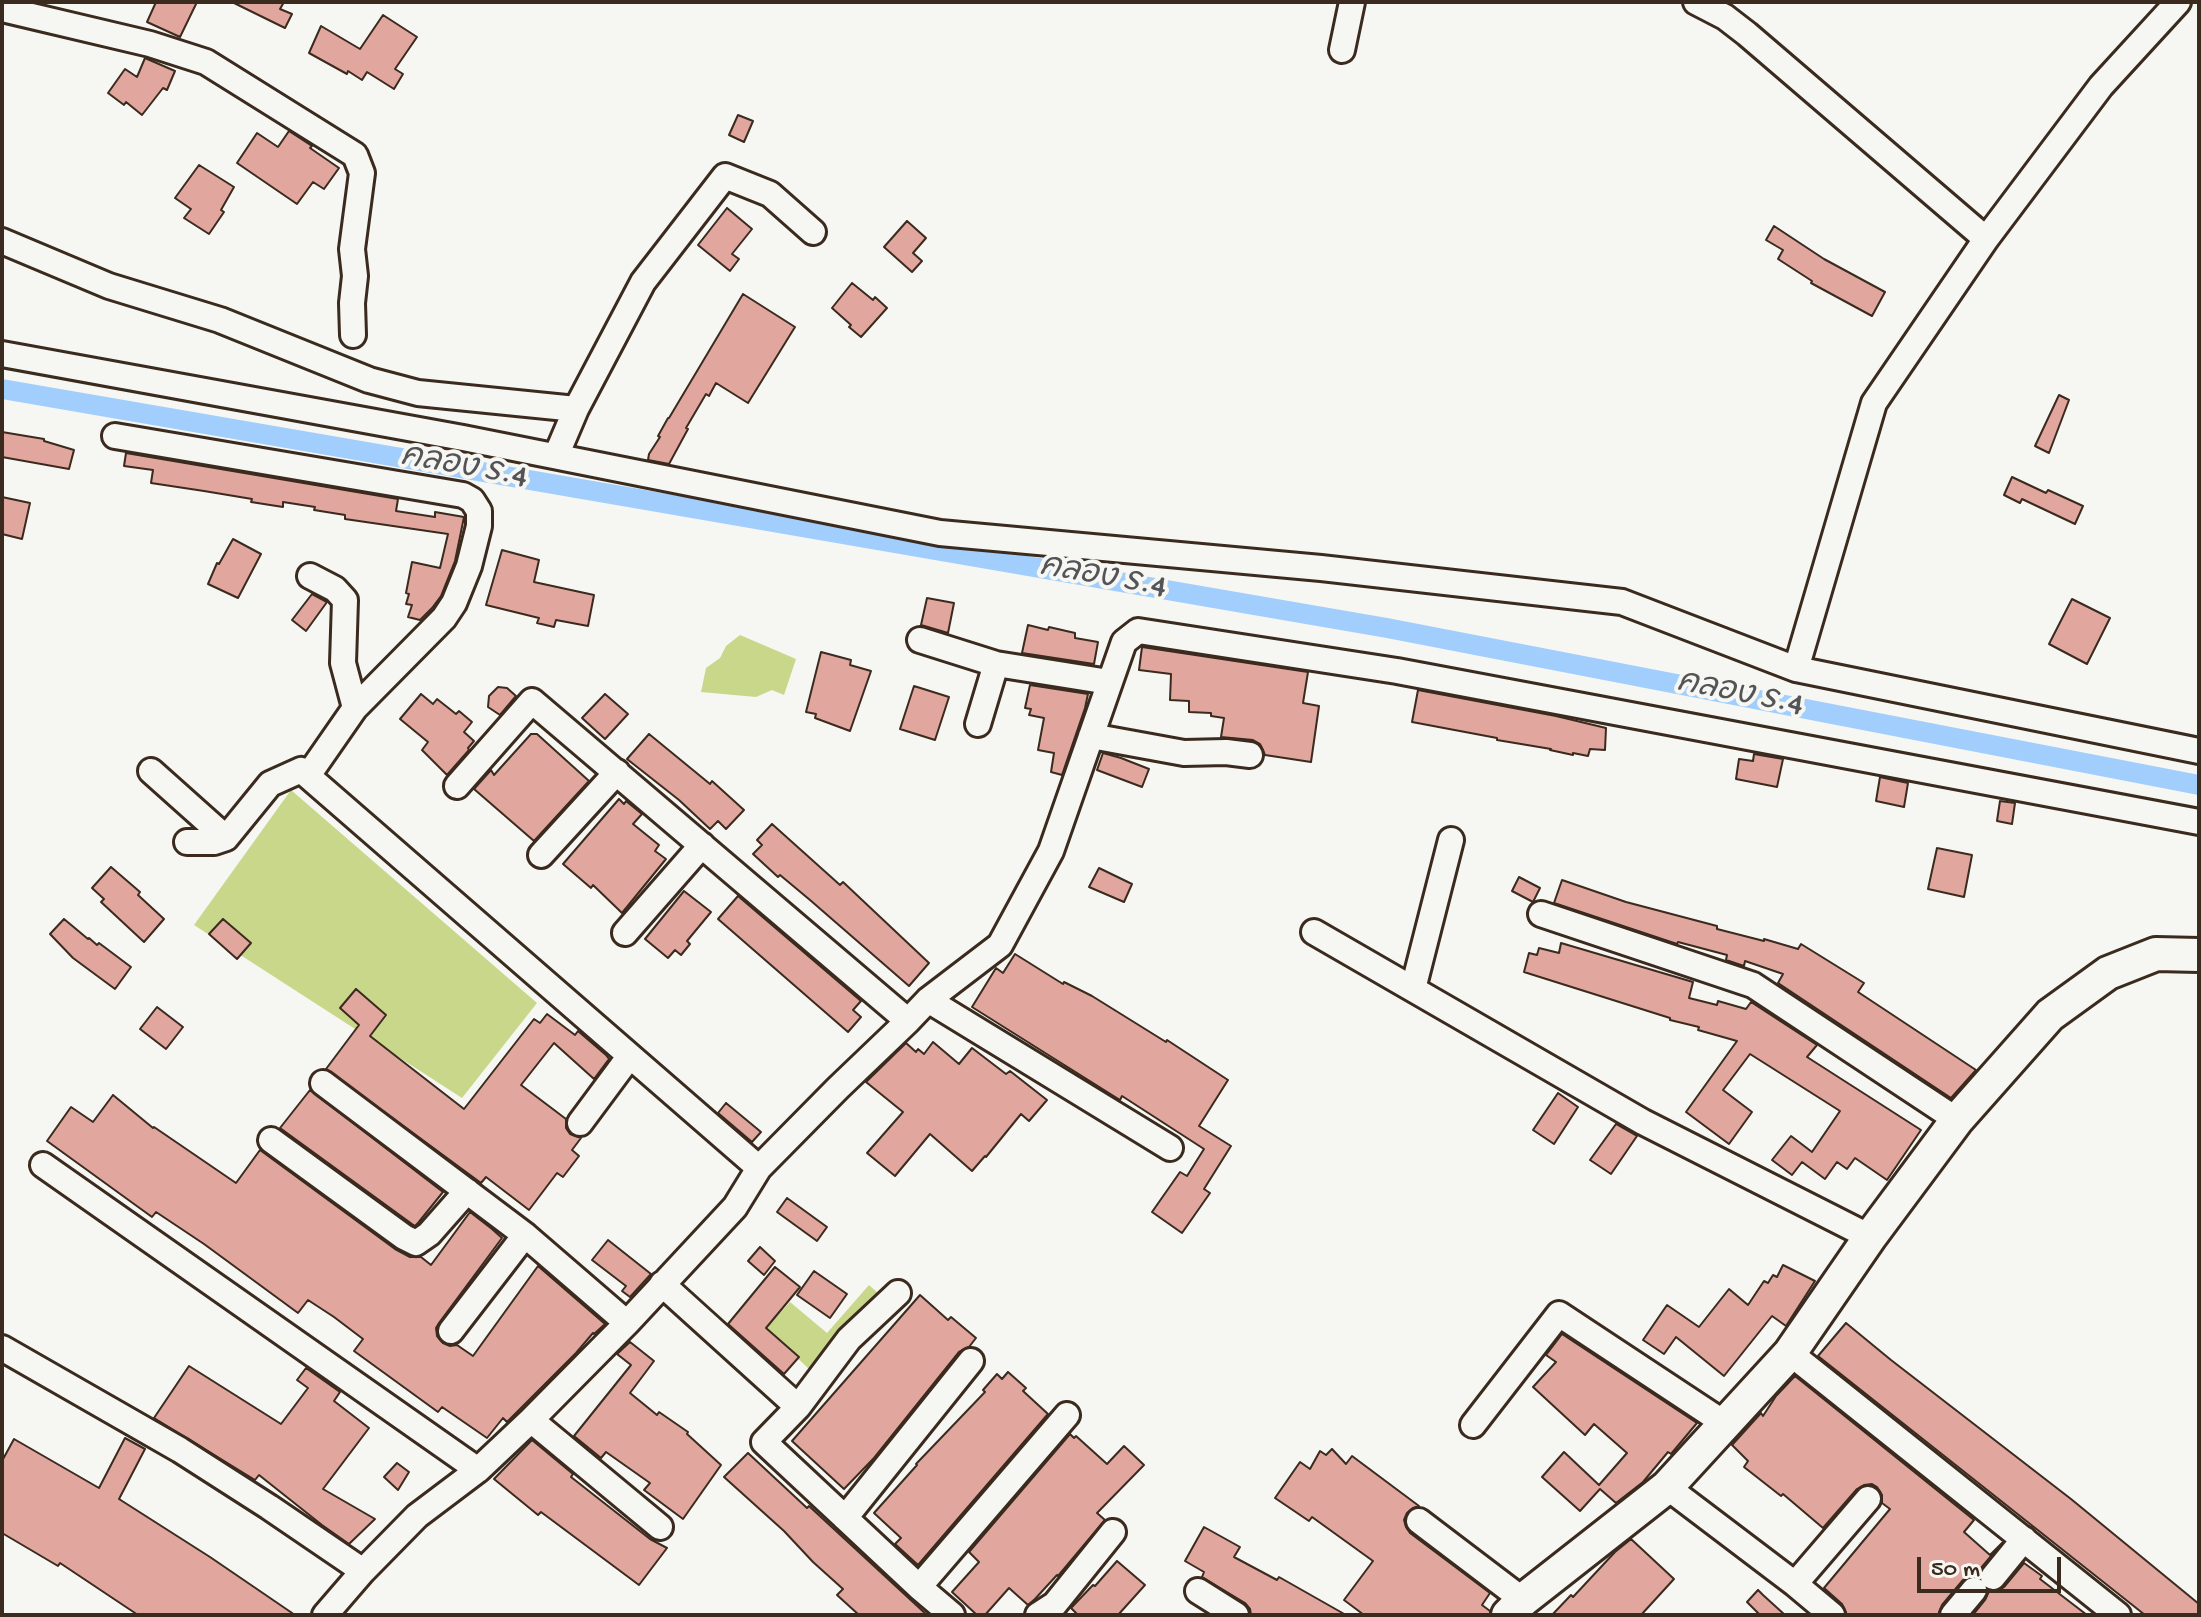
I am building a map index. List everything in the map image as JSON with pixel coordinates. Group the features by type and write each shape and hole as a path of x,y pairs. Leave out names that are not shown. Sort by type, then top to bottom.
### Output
{"street":[{"path":"1342,50 1352,2"},
{"path":"1696,2 1725,17 1747,34 1986,239"},
{"path":"1796,669 1874,403 1986,239 2101,86 2178,2"},
{"path":"2,9 150,44 206,62 355,155 362,173 352,249 355,276 353,335"},
{"path":"556,456 576,409 643,282 725,176 770,194 813,232"},
{"path":"2,241 109,286 220,320 369,380 418,393 576,409"},
{"path":"2,354 556,456 940,533 1321,568 1622,602 1796,669 2199,751"},
{"path":"115,436 463,495 472,500 479,511 479,526 469,566 454,603 444,618 355,708 314,767 306,774 301,770"},
{"path":"310,576 335,589 345,600 343,663 355,708"},
{"path":"325,1615 417,1516 478,1470 627,1323 735,1207 759,1168 838,1088 928,1000 1000,945 1051,851 1124,642 1138,631 1397,671 2199,822"},
{"path":"920,640 996,664 1109,682"},
{"path":"978,724 996,664"},
{"path":"457,786 532,701 908,1021"},
{"path":"1091,736 1184,753 1250,755"},
{"path":"187,842 214,842 226,838 270,784 301,770"},
{"path":"301,770 759,1168"},
{"path":"151,771 226,838"},
{"path":"541,855 617,772"},
{"path":"1413,989 1451,840"},
{"path":"625,933 702,845"},
{"path":"1541,914 1753,985 1957,1120"},
{"path":"1314,932 1643,1122 1870,1237"},
{"path":"1419,1521 1516,1608 1667,1487 1790,1353 1870,1237 1957,1120 2050,1015 2108,973 2156,954 2199,955"},
{"path":"928,1000 1170,1148"},
{"path":"580,1123 629,1057"},
{"path":"323,1083 525,1235 627,1323"},
{"path":"271,1140 416,1243 429,1234 467,1191"},
{"path":"43,1165 478,1470"},
{"path":"451,1331 525,1235"},
{"path":"662,1284 798,1407"},
{"path":"898,1293 849,1339 798,1407 764,1442 952,1615"},
{"path":"1473,1425 1559,1314 1724,1423"},
{"path":"2,1348 180,1450 363,1571"},
{"path":"1790,1353 2118,1615"},
{"path":"845,1518 971,1361"},
{"path":"919,1587 1067,1415"},
{"path":"531,1420 660,1527"},
{"path":"1667,1487 1832,1615"},
{"path":"1795,1584 1868,1499"},
{"path":"1038,1615 1055,1604 1113,1532"},
{"path":"1953,1615 2024,1539"},
{"path":"1198,1591 1236,1615"}],"green space":[{"path":"740,635 796,659 784,695 772,690 756,697 701,692 706,668 720,658 726,646"},
{"path":"291,790 537,1003 462,1098 194,925"},
{"path":"869,1285 879,1294 811,1371 766,1328 790,1302 827,1333"}],"building":[{"path":"156,2 197,2 180,37 147,22"},
{"path":"232,2 284,2 280,9 292,14 285,28"},
{"path":"383,15 417,37 395,69 403,74 394,89 367,72 362,80 309,53 321,26 360,49"},
{"path":"145,58 175,71 167,90 163,88 142,115 108,93 125,69 137,77"},
{"path":"738,115 753,121 744,142 729,135"},
{"path":"289,131 339,168 324,189 313,182 297,204 237,163 257,133 278,147"},
{"path":"199,165 234,187 221,210 224,212 209,234 184,218 191,209 175,198"},
{"path":"727,208 752,229 732,254 739,259 730,271 698,245"},
{"path":"907,221 926,238 913,253 922,261 912,272 884,247"},
{"path":"1774,226 1824,259 1885,292 1872,316 1811,283 1778,259 1783,250 1766,240"},
{"path":"852,283 887,308 861,337 832,308"},
{"path":"743,294 795,327 748,403 716,383 686,428 669,464 648,460 668,418"},
{"path":"2059,395 2069,400 2049,453 2035,446"},
{"path":"2,432 44,439 74,450 69,469 2,457"},
{"path":"126,453 398,499 396,511 435,517 435,512 464,517 455,561 441,596 432,608 420,620 408,617 412,605 406,604 409,594 406,593 412,562 440,568 448,534 345,519 345,515 314,510 315,507 283,502 283,507 151,483 153,470 124,466"},
{"path":"2012,477 2083,506 2075,524 2022,499 2020,503 2004,495"},
{"path":"2,497 30,503 22,539 2,534"},
{"path":"233,539 261,554 238,598 208,584"},
{"path":"502,550 539,560 534,582 594,595 588,626 556,620 554,627 537,623 539,618 486,605"},
{"path":"312,594 327,602 306,631 292,620"},
{"path":"927,598 954,603 948,633 921,625"},
{"path":"2072,599 2110,618 2087,664 2049,644"},
{"path":"1028,625 1075,633 1075,638 1098,642 1094,664 1022,653"},
{"path":"1142,647 1308,672 1303,703 1319,706 1311,762 1265,755 1260,744 1253,740 1221,737 1224,718 1211,716 1211,713 1189,712 1189,701 1170,700 1171,674 1139,670"},
{"path":"821,652 851,660 850,665 871,671 850,731 806,712"},
{"path":"1030,685 1088,694 1062,775 1051,772 1054,753 1038,750 1044,718 1029,715 1031,709 1025,708"},
{"path":"914,686 949,697 935,740 900,729"},
{"path":"498,687 507,688 516,696 500,715 488,707 489,696"},
{"path":"1418,690 1606,728 1605,750 1590,749 1588,756 1573,755 1412,722"},
{"path":"421,694 433,704 437,699 456,714 459,711 472,722 464,732 474,741 447,775 422,750 428,742 400,719"},
{"path":"605,694 628,714 605,739 582,718"},
{"path":"531,734 537,734 589,781 534,841 474,789 491,770 494,775"},
{"path":"649,734 710,784 712,781 744,810 726,829 718,821 710,829 627,759"},
{"path":"1103,753 1149,769 1142,787 1097,770"},
{"path":"1754,754 1783,759 1777,787 1736,779 1739,759 1753,761"},
{"path":"1880,777 1908,783 1904,807 1876,801"},
{"path":"619,799 642,814 633,824 659,845 655,851 666,859 622,913 593,885 591,888 563,864"},
{"path":"2000,801 2015,803 2012,824 1997,821"},
{"path":"772,824 840,885 843,882 929,963 909,986 753,854 762,845 757,840"},
{"path":"1937,848 1972,855 1964,897 1928,889"},
{"path":"111,867 140,892 138,895 164,919 144,942 101,902 104,899 92,888"},
{"path":"1099,868 1132,884 1124,902 1089,887"},
{"path":"1519,877 1540,888 1533,902 1512,891"},
{"path":"1562,880 1626,902 1717,926 1717,929 1798,949 1801,944 1864,983 1858,992 1976,1070 1951,1098 1778,983 1783,974 1745,961 1744,966 1726,960 1727,955 1677,944 1554,903"},
{"path":"684,891 711,912 687,941 690,944 681,955 675,950 668,958 645,939"},
{"path":"738,896 861,1001 853,1010 861,1017 848,1032 718,919"},
{"path":"64,919 131,967 115,989 73,958 50,934"},
{"path":"223,919 251,943 237,959 209,934"},
{"path":"1561,943 1693,982 1689,998 1717,1005 1718,1001 1746,1009 1751,1002 1817,1045 1807,1057 1921,1130 1887,1180 1855,1158 1847,1169 1837,1162 1825,1179 1802,1162 1792,1175 1772,1160 1791,1136 1812,1152 1840,1111 1750,1054 1723,1090 1752,1112 1729,1144 1686,1112 1737,1041 1524,972 1529,953 1537,955 1539,948 1559,953"},
{"path":"1015,954 1063,984 1092,996 1167,1040 1228,1080 1199,1126 1231,1146 1204,1189 1210,1193 1182,1233 1152,1212 1180,1172 1187,1176 1204,1149 972,1007 996,968 1003,973"},
{"path":"356,989 386,1015 370,1036 464,1109 534,1019 540,1023 547,1014 575,1035 578,1031 606,1055 609,1059 594,1079 554,1043 521,1085 566,1119 570,1134 581,1138 572,1150 579,1156 563,1177 557,1173 529,1210 486,1177 481,1183 326,1069 359,1025 340,1008"},
{"path":"157,1007 183,1027 166,1049 140,1029"},
{"path":"933,1042 959,1064 972,1048 1006,1074 1010,1071 1047,1100 1029,1121 1021,1114 972,1171 930,1134 895,1176 867,1153 903,1112 866,1082 906,1043 916,1052 918,1049 924,1054"},
{"path":"310,1090 443,1192 415,1226 280,1128"},
{"path":"1558,1093 1578,1107 1554,1144 1533,1130"},
{"path":"113,1095 153,1128 236,1183 260,1150 395,1249 410,1257 421,1257 431,1265 470,1212 502,1238 436,1328 437,1336 443,1343 457,1345 473,1356 538,1266 605,1324 507,1422 503,1418 487,1438 442,1407 438,1412 354,1351 363,1339 334,1317 308,1300 298,1313 204,1244 156,1212 152,1217 47,1141 71,1107 93,1122"},
{"path":"726,1103 761,1132 752,1142 718,1113"},
{"path":"1616,1124 1637,1136 1611,1174 1590,1160"},
{"path":"787,1198 827,1227 817,1241 777,1212"},
{"path":"608,1240 651,1274 630,1297 622,1291 626,1286 592,1260"},
{"path":"760,1247 775,1261 764,1275 748,1261"},
{"path":"1783,1265 1815,1281 1786,1326 1772,1316 1724,1376 1676,1337 1664,1354 1643,1340 1667,1305 1699,1327 1729,1289 1748,1305 1764,1281 1768,1283 1773,1275 1777,1277"},
{"path":"775,1267 800,1287 766,1328 799,1357 784,1374 728,1324"},
{"path":"814,1271 847,1294 830,1318 797,1295"},
{"path":"920,1295 948,1320 951,1317 976,1338 969,1347 959,1352 874,1458 844,1489 792,1441"},
{"path":"1846,1323 2071,1499 2199,1604 2199,1615 2145,1615 1818,1356"},
{"path":"1562,1334 1697,1423 1643,1482 1616,1503 1600,1489 1580,1511 1542,1477 1564,1452 1599,1485 1627,1453 1594,1424 1585,1435 1533,1387 1556,1362 1546,1355"},
{"path":"630,1342 654,1361 630,1393 657,1415 659,1412 688,1432 721,1465 683,1519 644,1490 650,1483 606,1452 601,1458 574,1436 631,1365 617,1354"},
{"path":"189,1366 281,1424 308,1388 297,1380 306,1368 340,1392 334,1401 369,1428 323,1489 375,1519 349,1544 259,1475 255,1480 154,1418"},
{"path":"1008,1372 1048,1414 918,1565 895,1544 901,1538 874,1513 985,1392 983,1390 997,1374 1002,1379"},
{"path":"1795,1376 1974,1520 1964,1532 1990,1555 2002,1543 1978,1576 1963,1580 1942,1605 1938,1615 1847,1615 1842,1604 1824,1588 1890,1509 1882,1503 1877,1487 1872,1484 1857,1489 1823,1528 1783,1494 1781,1496 1744,1467 1748,1461 1732,1445 1761,1413 1763,1416"},
{"path":"1070,1434 1107,1464 1124,1446 1144,1465 1097,1513 1105,1520 1035,1599 1028,1605 1009,1588 985,1615 977,1615 952,1592 979,1562 969,1552"},
{"path":"125,1438 145,1449 119,1499 295,1615 138,1615 60,1563 58,1566 2,1533 2,1461 14,1439 99,1488"},
{"path":"532,1440 573,1474 571,1477 650,1539 667,1548 639,1585 541,1512 538,1515 494,1479"},
{"path":"1332,1449 1346,1464 1352,1456 1419,1506 1407,1513 1404,1520 1406,1527 1490,1593 1482,1605 1490,1611 1490,1615 1364,1615 1344,1600 1373,1561 1312,1517 1309,1521 1275,1498 1300,1462 1310,1469 1320,1451 1326,1455"},
{"path":"748,1453 927,1615 859,1615 837,1595 843,1589 724,1477"},
{"path":"397,1463 409,1472 398,1490 384,1477"},
{"path":"1204,1527 1240,1547 1234,1557 1277,1580 1279,1577 1346,1615 1251,1615 1245,1603 1202,1577 1204,1572 1185,1561"},
{"path":"1631,1539 1674,1579 1641,1615 1552,1615 1615,1552"},
{"path":"1117,1561 1145,1585 1118,1615 1078,1615 1071,1608"},
{"path":"2024,1563 2087,1615 1973,1615 1989,1591 2004,1587"},
{"path":"1758,1590 1785,1615 1760,1615 1747,1602"}],"waterway":[{"name":"คลอง ร.4","path":"2,389 1387,628 2199,785"}]}
